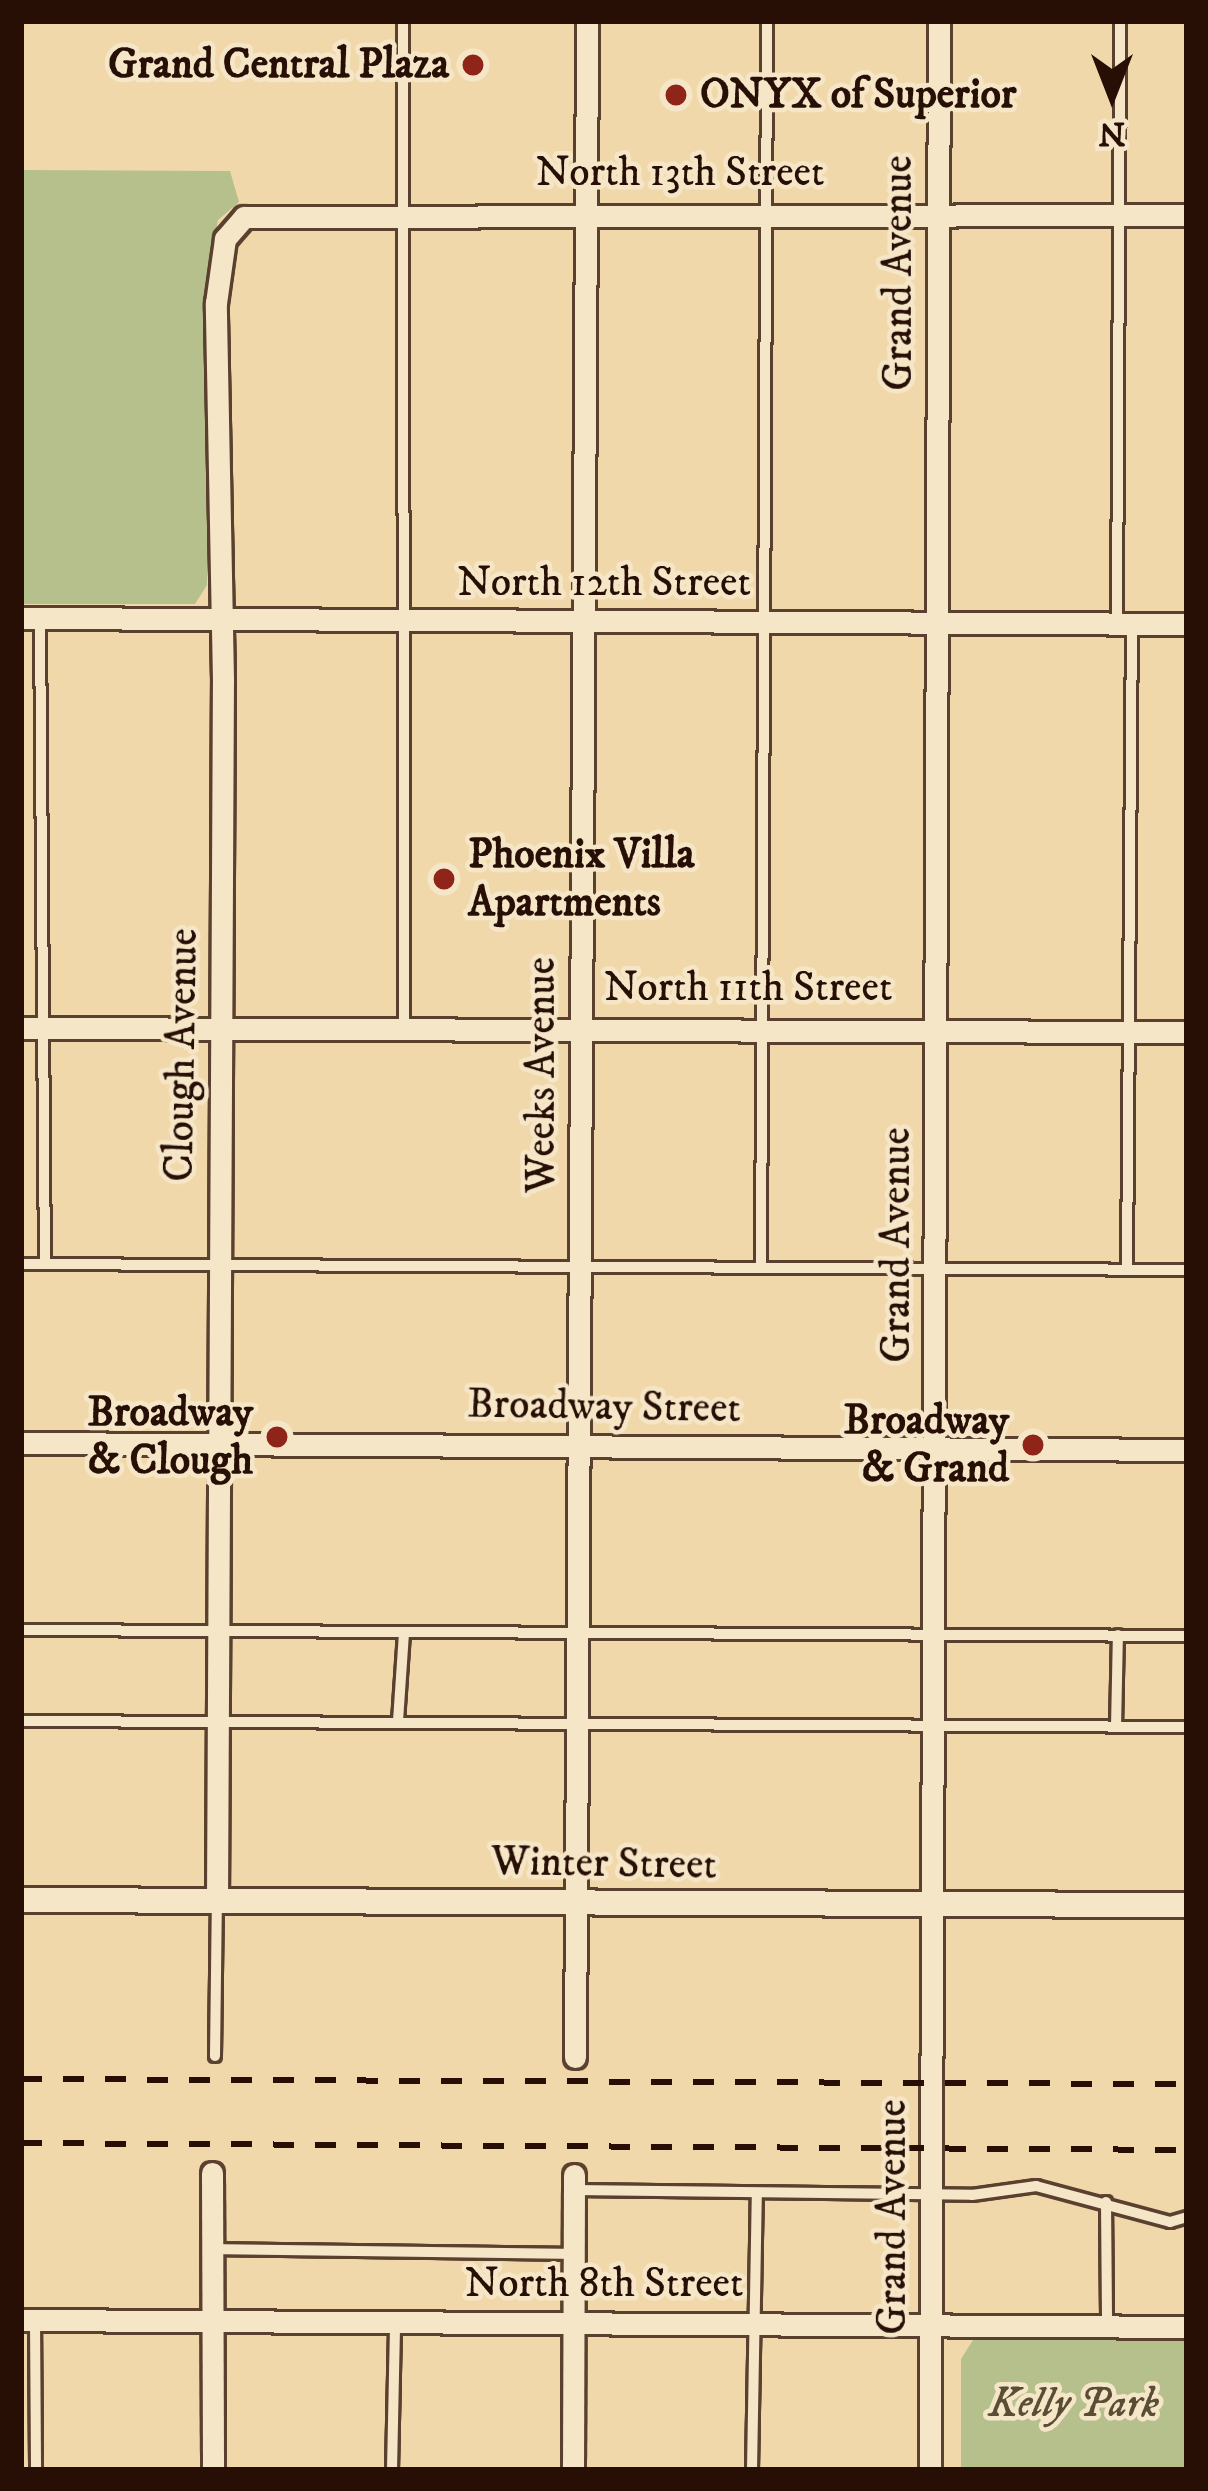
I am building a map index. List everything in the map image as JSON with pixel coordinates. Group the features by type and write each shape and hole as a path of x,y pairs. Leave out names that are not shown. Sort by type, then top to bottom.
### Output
{"street":[{"name":"Weeks Avenue","path":"575,2057 587,21"},
{"name":"Grand Avenue","path":"930,2470 939,21"},
{"name":"North 13th Street","path":"244,217 586,211 1187,215"},
{"name":"Clough Avenue","path":"217,1902 222,1027 216,303 225,239 244,217"},
{"name":"North 12th Street","path":"30,618 1187,624"},
{"name":"North 11th Street","path":"21,1028 1187,1032"},
{"name":"Broadway Street","path":"21,1443 1187,1450"},
{"name":"Winter Street","path":"21,1900 1187,1905"},
{"path":"212,2173 213,2470"},
{"path":"573,2470 574,2182"},
{"name":"North 8th Street","path":"28,2320 1187,2326"}],"lane":[{"path":"403,21 404,1026"},
{"path":"761,1268 758,1028 767,21"},
{"path":"1120,21 1118,214 1130,1031 1127,1269"},
{"path":"30,618 45,1028 45,1264"},
{"path":"21,1264 935,1265 1187,1270"},
{"path":"21,1630 404,1633 578,1629 1187,1636"},
{"path":"398,1721 404,1633"},
{"path":"1116,1727 1118,1635"},
{"path":"21,1721 1187,1727"},
{"path":"215,2056 217,1902"},
{"path":"574,2182 757,2193 932,2195 1036,2186 1170,2222 1187,2217"},
{"path":"752,2470 757,2193"},
{"path":"1106,2202 1107,2326"},
{"path":"212,2249 574,2254"},
{"path":"28,2320 36,2470"},
{"path":"392,2470 395,2322"}],"green space":[{"path":"21,170 230,171 239,202 218,220 210,268 207,585 195,604 21,604"},
{"name":"Kelly Park","path":"1187,2339 1187,2470 961,2470 961,2359 973,2340"}],"railway":[{"path":"21,2079 1187,2084"},
{"path":"21,2143 1187,2150"}],"place":[{"name":"Grand Central Plaza","path":"473,65"},
{"name":"ONYX of Superior","path":"676,95"},
{"name":"Phoenix Villa Apartments","path":"444,879"},
{"name":"Broadway & Clough","path":"277,1437"},
{"name":"Broadway & Grand","path":"1033,1445"}]}
